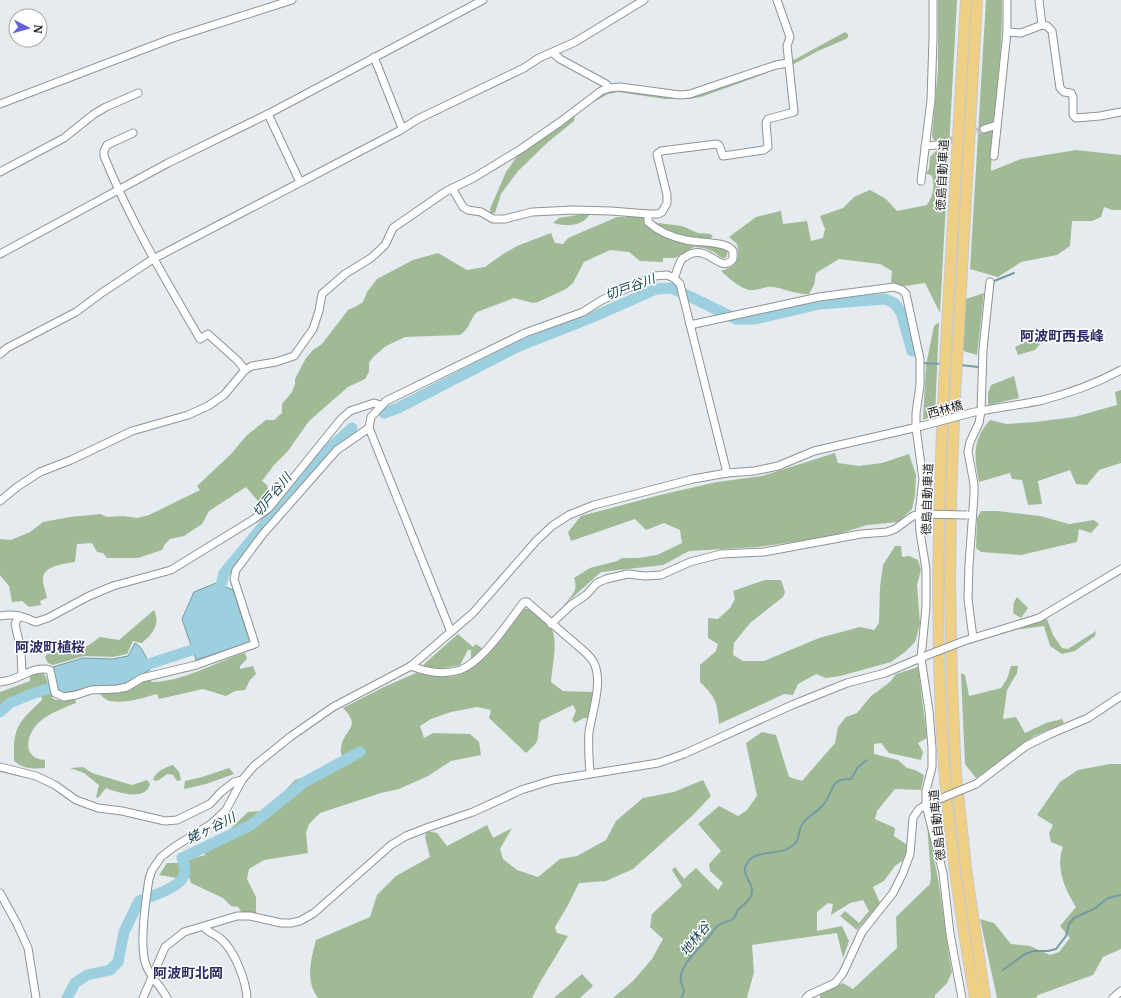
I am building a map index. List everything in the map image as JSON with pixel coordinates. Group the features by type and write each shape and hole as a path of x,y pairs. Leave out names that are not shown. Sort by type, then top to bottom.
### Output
{"highway":[{"name":"徳島自動車道","path":"966,0 943,396 938,582 940,685 945,777 954,866 975,998"},
{"name":"徳島自動車道","path":"977,0 955,396 951,498 950,581 952,686 956,774 966,868 985,998"}],"street":[{"path":"0,104 173,38 292,0"},
{"path":"0,254 168,163 268,114 374,56 483,0"},
{"path":"0,354 8,348 76,312 153,259 418,119 524,68 539,58 575,42 644,0"},
{"path":"452,188 463,207 468,210 481,212 493,219 505,219 532,212 573,210 611,210 648,214 658,214 662,212 667,203 667,195 657,154 661,151 716,144 719,145 723,156 764,150 768,147 766,123 768,119 794,112 787,46 790,38 777,0"},
{"path":"921,180 931,100 933,0"},
{"path":"994,156 1007,32 1007,0"},
{"path":"1039,0 1042,25"},
{"path":"1007,32 1021,33 1042,25 1047,26 1052,32 1060,88 1064,92 1070,93 1073,97 1073,115 1076,118 1121,112"},
{"path":"553,52 560,59 606,84 609,88"},
{"path":"374,56 402,128"},
{"path":"0,501 40,472 71,460 132,431 188,416 208,406 224,395 245,370 252,366 276,362 294,356 313,329 319,311 322,294 345,274 370,258 385,245 393,228 445,192 475,177 521,149 601,91 609,88 620,87 680,95 690,94 776,65 788,63"},
{"path":"0,172 64,138 94,114 106,107 138,93"},
{"path":"268,114 300,182"},
{"path":"984,129 997,125"},
{"path":"132,133 107,144 104,151 104,156 118,190 153,259 200,339 208,334 238,361 245,370"},
{"path":"925,146 937,145"},
{"path":"648,214 648,222 656,229 671,236 727,246 733,251 733,259 726,264 720,263 705,253 692,253 683,258 674,278"},
{"path":"451,632 369,428 371,417 386,401 525,333 583,312 607,297 654,276 667,275 674,278 680,284 727,473"},
{"path":"973,638 968,599 969,515 974,495 974,484 968,452 970,442 979,423 977,411 990,282"},
{"path":"690,325 819,297 894,288 902,290 906,294 920,359 920,386 916,413 919,427 923,479 920,532 926,569 926,607 923,657 932,748 932,767 926,791 943,872 950,934 962,998"},
{"name":"西林橋","path":"242,780 254,766 290,737 333,707 411,666 473,613 536,541 552,526 569,515 594,505 685,481 727,473 754,471 778,466 814,451 919,427 977,411 1043,400 1107,378 1121,370"},
{"path":"0,616 9,614 36,622 48,618 89,596 112,586 171,570 254,519 269,508 341,419 350,411 374,403 381,405"},
{"path":"0,682 12,680 29,672 47,669 50,670 55,693 64,697 91,690 127,687 142,678 196,665 255,644 234,580 236,570 263,534 338,450 369,428"},
{"path":"551,624 571,605 586,595 597,583 606,579 628,574 645,576 661,575 690,562 721,554 764,552 861,534 887,532 895,529 913,516 921,514 969,515"},
{"path":"143,998 166,947 184,932 237,916 250,916 281,923 300,921 314,913 391,845 406,836 430,826 473,812 521,790 553,780 658,763 684,754 792,705 847,683 885,674 964,641 1039,618 1121,569"},
{"path":"411,666 421,670 438,673 460,670 486,650 524,602 527,602 585,652 593,661 597,671 595,699 589,732 588,756 590,773"},
{"path":"19,616 16,624 21,650 22,675"},
{"path":"806,998 809,995 835,983 843,973 862,932 893,892 903,873 910,854 913,818 919,810 929,803 976,784 1026,746 1088,718 1121,696"},
{"path":"0,767 36,776 55,785 76,800 98,808 122,811 165,821 177,820 210,804 234,782 242,780"},
{"path":"167,998 145,964 143,943 146,902 152,870 161,857 211,824 226,810 242,780"},
{"path":"0,893 18,924 28,948 36,998"},
{"path":"204,927 206,930 220,937 226,943 237,963 246,989 246,998"},
{"path":"1113,998 1121,991"}],"green space":[{"path":"938,0 957,0 940,313 925,283 905,286 891,282 892,271 880,264 839,259 816,273 814,285 809,294 772,287 749,290 736,284 721,271 731,267 736,262 738,254 737,244 729,237 756,217 781,211 783,224 807,221 811,241 823,238 825,229 820,216 843,208 854,197 870,190 886,199 897,211 927,205 932,195 933,184 932,176 926,173 929,169 930,157 938,149 938,141 934,140 932,136 938,69"},
{"path":"986,0 1002,0 1001,43 991,171 1021,159 1076,150 1121,155 1121,210 1112,210 1104,207 1101,217 1092,221 1072,221 1070,246 1057,255 1021,262 998,277 970,269"},
{"path":"845,32 848,34 846,39 818,51 792,65 792,61"},
{"path":"767,70 769,71 765,74 701,97 688,99 665,99 618,92 608,94 592,103 590,101 601,94 615,89 677,97"},
{"path":"575,113 574,121 547,143 518,171 501,194 495,213 491,213 490,209 506,172 520,152"},
{"path":"590,213 584,221 580,223 564,225 553,223 559,218"},
{"path":"617,217 641,217 658,223 682,226 698,233 710,234 713,236 711,238 697,238 692,243 725,249 728,251 726,258 722,258 714,252 704,248 694,247 675,258 663,258 663,262 640,261 629,252 610,250 584,262 573,283 566,289 538,302 533,303 514,298 477,312 466,330 460,335 405,337 386,346 373,357 369,363 369,372 365,379 348,387 309,421 288,451 274,465 262,481 267,485 271,498 267,506 263,507 246,487 209,511 202,524 184,536 170,539 162,550 138,558 107,558 103,553 97,552 92,543 77,544 75,562 55,566 50,568 44,574 43,581 47,598 40,601 41,605 29,607 22,601 12,602 9,586 0,575 0,539 11,540 30,532 43,522 70,517 100,514 107,517 124,516 137,518 149,515 200,490 197,486 231,454 247,435 266,420 274,420 282,413 282,404 292,392 295,379 306,358 313,350 322,344 348,310 363,302 367,292 377,279 413,260 438,253 467,270 485,267 517,246 551,233 555,243 563,244 568,238"},
{"path":"984,293 977,355 963,351 966,299"},
{"path":"939,322 935,415 923,420 926,365 934,326"},
{"path":"1047,336 1035,350 1018,355 1015,347 1036,337"},
{"path":"1014,376 1019,398 988,405 988,393 991,385"},
{"path":"1121,390 1121,463 1099,470 1087,485 1076,484 1070,470 1038,481 1042,504 1028,505 1022,480 1012,479 1010,473 979,482 976,465 977,442 984,427 990,420 1007,424 1074,417 1117,405 1115,392"},
{"path":"835,453 838,463 859,466 882,463 909,454 916,475 915,496 912,509 898,522 867,525 833,536 758,547 689,551 663,565 601,572 563,606 575,590 576,586 574,578 590,568 617,561 622,558 639,558 657,555 682,543 680,530 664,523 646,530 635,519 571,541 568,532 581,516 660,495 717,482 762,476"},
{"path":"981,511 997,511 1040,516 1069,524 1094,520 1099,524 1091,533 1079,529 1077,542 1021,555 981,552 976,548 977,518"},
{"path":"895,546 901,546 902,557 909,556 918,560 921,570 917,585 920,624 915,642 905,652 891,662 840,676 826,678 816,674 798,684 793,695 784,694 719,724 715,701 700,682 700,665 716,651 718,644 708,638 708,618 718,619 730,608 735,599 733,591 765,580 781,580 785,592 783,597 750,623 734,643 733,655 743,661 764,661 819,638 860,627 874,630 879,623 880,587 883,565"},
{"path":"1017,597 1028,608 1021,618 1013,613 1014,602"},
{"path":"523,608 531,610 552,629 555,648 551,682 563,691 592,692 593,694 588,718 584,718 575,723 572,720 576,711 573,705 540,721 537,741 535,745 526,753 489,718 491,710 477,707 451,712 431,719 420,726 424,738 433,733 470,734 479,742 481,755 451,761 428,776 399,789 381,793 320,813 309,824 306,833 308,853 264,860 249,869 247,879 256,897 256,913 242,913 238,907 231,906 223,898 191,883 189,877 177,878 159,875 167,863 177,863 205,855 205,849 227,832 248,812 262,811 277,799 295,780 345,764 341,754 342,742 352,724 349,715 343,708 384,687 416,673 429,674 429,668 423,665 458,634 473,647 476,644 483,649 471,659 471,650 468,650 460,665 438,669 437,676 456,676 467,671 477,665 494,648 510,628"},
{"path":"154,610 156,615 156,625 152,633 142,643 133,641 127,654 113,657 84,656 53,665 48,663 45,657 47,654 80,649 89,645 100,637 119,640"},
{"path":"1047,619 1053,635 1062,648 1068,649 1096,631 1095,636 1075,651 1062,654 1050,646 1044,626 1015,630"},
{"path":"245,653 247,659 240,666 240,669 253,666 256,674 250,680 245,690 235,691 226,696 203,689 159,699 157,694 134,700 116,702 106,700 98,692 110,693 122,691 150,680 152,682 175,679"},
{"path":"1011,666 1018,666 1017,673 1007,690 1003,719 1016,717 1025,733 1046,723 1062,719 1064,723 1034,736 976,778 965,764 961,673 965,675 969,696 1001,688 1007,679"},
{"path":"918,667 927,738 918,743 923,752 921,760 889,753 881,743 874,744 874,754 898,760 907,768 924,775 921,790 895,789 877,811 875,819 895,828 894,836 907,845 905,859 895,866 884,881 873,887 880,903 857,930 840,916 845,911 859,923 869,911 863,900 850,903 831,915 833,904 828,903 817,912 817,931 842,926 849,941 843,958 837,933 752,945 754,972 747,998 613,998 633,981 652,959 663,939 650,927 652,914 682,886 672,870 675,867 684,879 696,868 718,890 723,883 710,871 709,864 721,851 698,824 719,806 738,816 747,810 757,796 746,743 762,732 776,735 789,777 802,781 835,743 838,727 846,717 857,713 871,696 890,682 896,674"},
{"path":"43,673 46,677 53,699 58,700 75,698 76,703 47,716 37,724 30,736 28,743 29,749 31,754 37,758 45,760 45,768 29,768 21,766 14,761 16,732 22,720 42,700 39,689 10,700 1,707 0,692 30,681 30,675"},
{"path":"1110,764 1121,764 1121,949 1103,957 1093,975 1038,995 1036,998 997,998 980,919 994,923 1011,944 1030,946 1050,955 1059,952 1070,938 1060,926 1076,907 1062,878 1060,862 1063,847 1051,842 1049,833 1053,825 1037,815 1060,782 1078,770"},
{"path":"173,765 179,772 181,780 177,781 173,775 167,774 159,780 155,781 153,779 159,772"},
{"path":"83,767 92,773 132,785 147,780 150,784 147,790 143,793 137,794 117,792 106,788 98,798 96,797 99,785 84,773 70,768"},
{"path":"229,768 234,774 206,784 184,789 185,781"},
{"path":"703,780 711,796 692,816 633,869 606,881 579,883 555,927 557,933 568,936 532,998 318,998 314,991 310,977 310,970 316,940 370,917 377,895 396,876 430,857 425,837 427,831 437,833 447,846 487,825 493,838 512,828 500,849 503,859 517,870 538,877 560,859 577,856 606,840 616,821 643,798 674,792"},
{"path":"927,823 939,884 952,972 947,983 935,995 935,998 820,998 820,994 843,983 853,989 897,948 896,917 930,884 931,877"},
{"path":"582,974 593,986 580,998 554,998"}],"water":[{"path":"216,583 233,590 250,642 196,660 182,619 194,592"},
{"path":"135,643 143,651 150,670 122,685 93,687 64,693 57,690 53,667 83,658 113,659 128,656"}],"waterway":[{"path":"992,290 994,281 1014,273"},
{"name":"切戸谷川","path":"384,413 398,408 517,347 593,317 656,289 671,288 736,319 755,319 820,304 885,299 894,303 901,312 912,351"},
{"path":"924,363 942,364"},
{"path":"961,365 978,367"},
{"name":"切戸谷川","path":"221,585 224,573 323,454 352,428"},
{"name":"切戸谷川","path":"149,664 192,650"},
{"name":"切戸谷川","path":"0,712 10,703 50,688"},
{"name":"姥ヶ谷川","path":"67,998 75,983 87,975 110,970 118,962 124,932 139,901 167,890 180,881 184,876 185,870 182,858 251,825 303,783 360,752"},
{"name":"地林谷","path":"681,998 684,993 681,975 687,962 716,928 735,917 738,910 751,896 752,891 745,872 746,865 749,860 759,855 777,852 794,845 798,839 803,823 823,805 835,784 840,780 851,779 858,767 867,760"},
{"path":"1003,970 1025,954 1034,951 1048,951 1056,949 1066,936 1069,924 1074,918 1094,909 1108,898 1121,895"}],"tunnel":[{"path":"937,145 984,129"}],"district":[{"name":"阿波町西長峰","path":"1062,336"},
{"name":"阿波町植桜","path":"50,647"},
{"name":"阿波町北岡","path":"188,973"}]}
